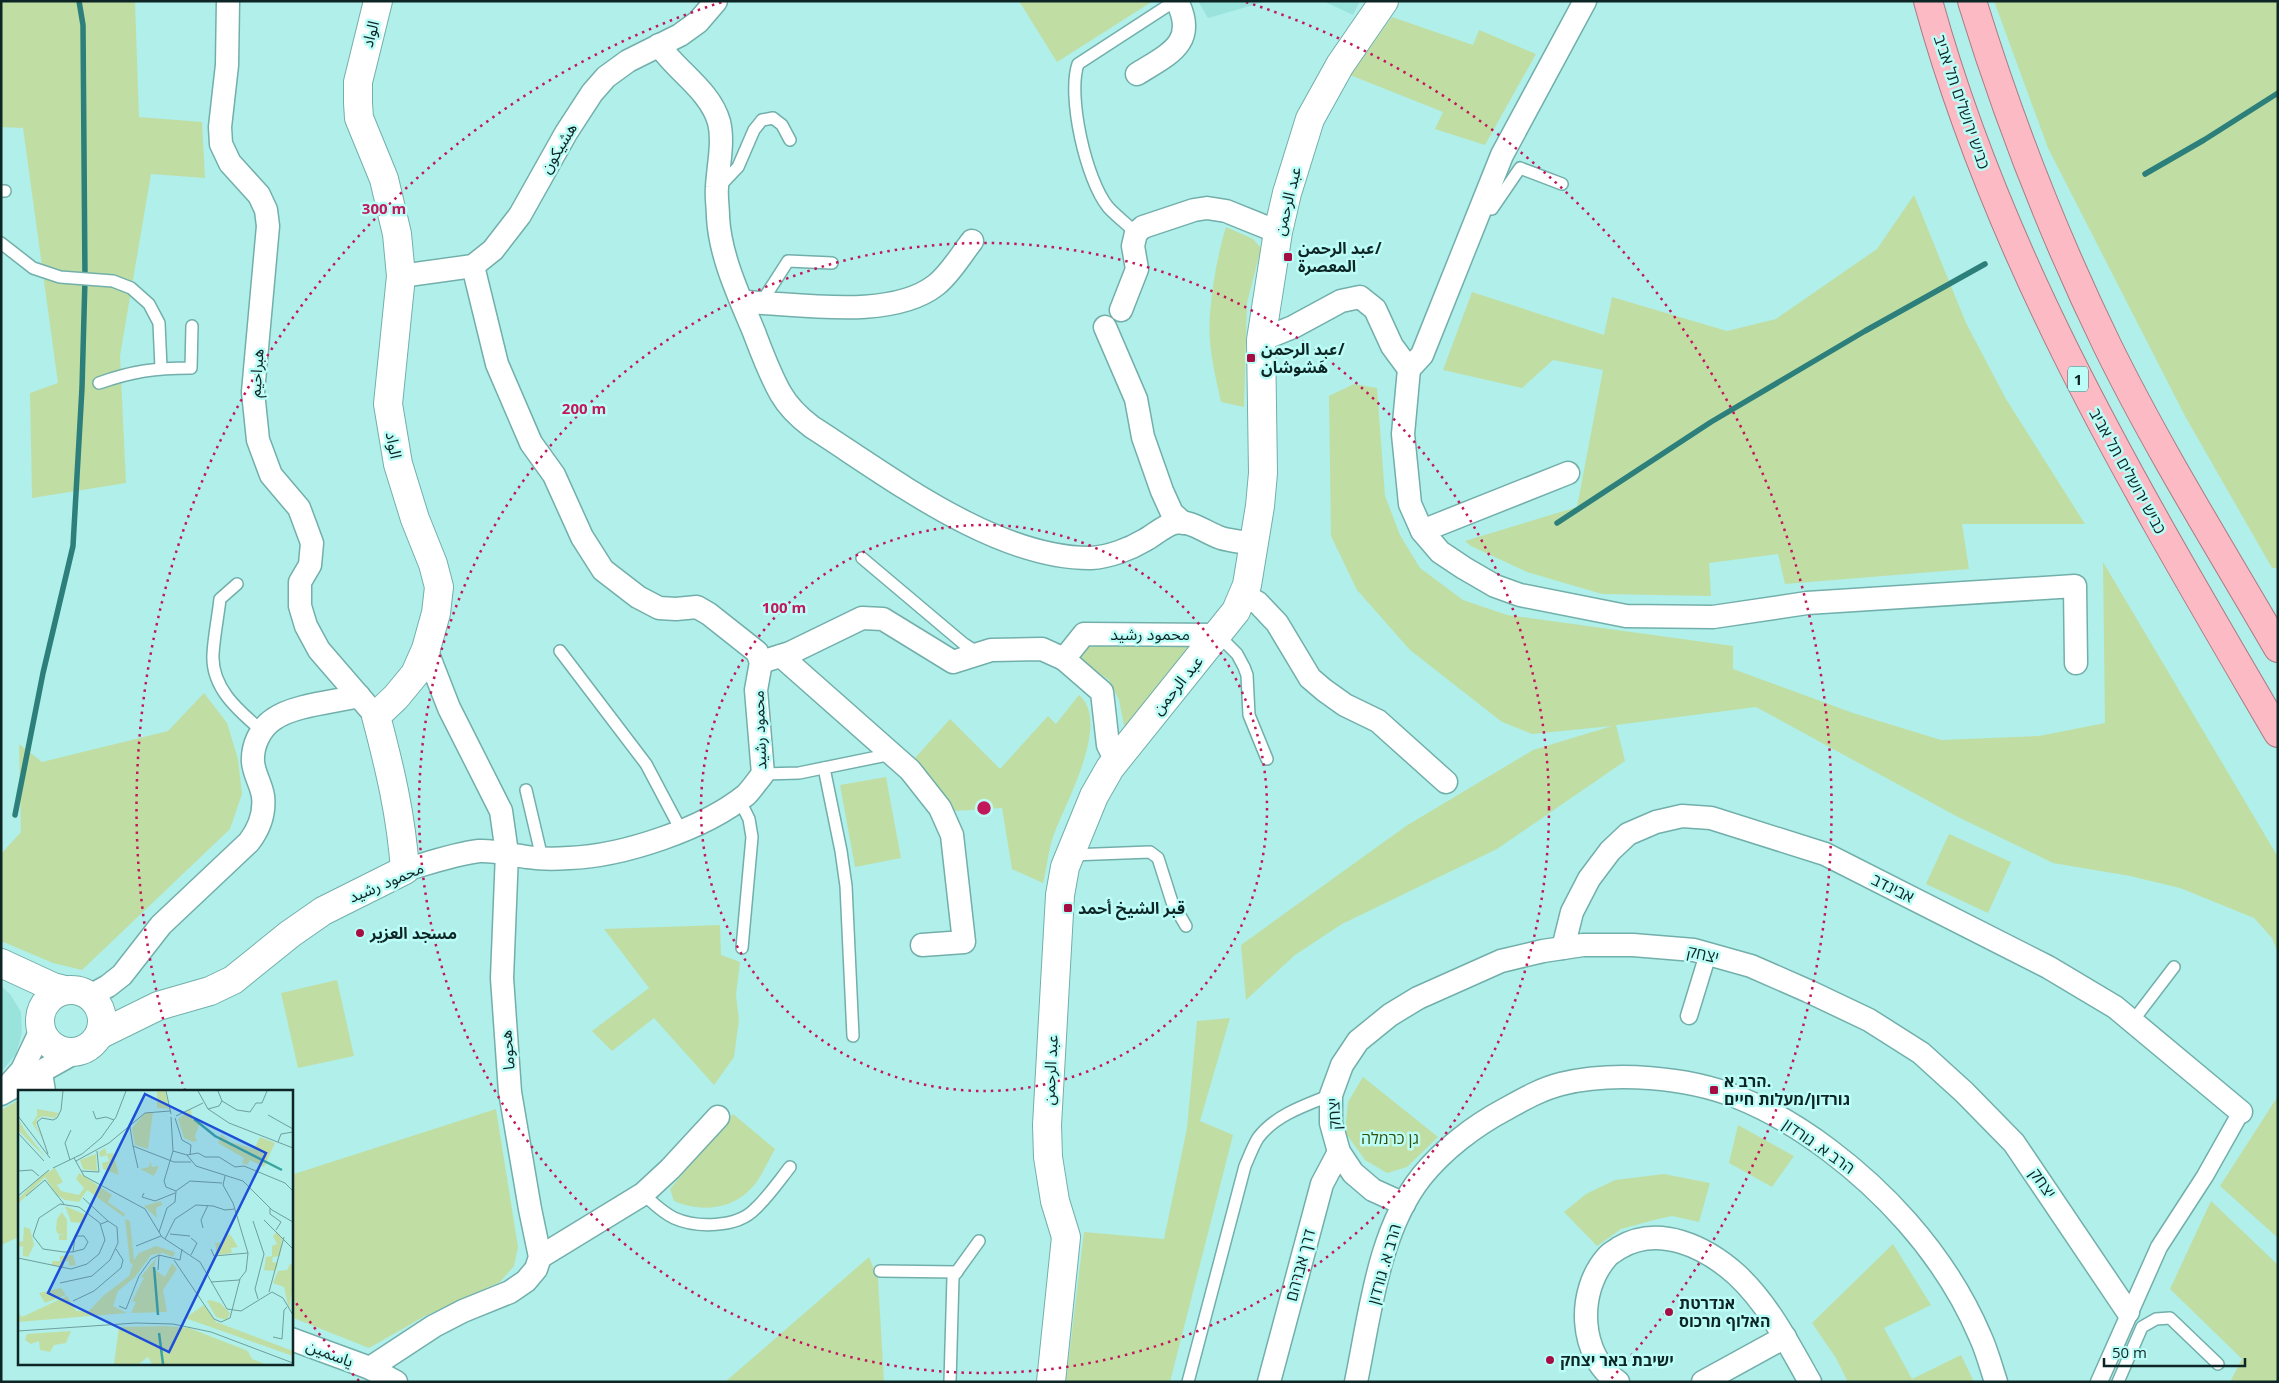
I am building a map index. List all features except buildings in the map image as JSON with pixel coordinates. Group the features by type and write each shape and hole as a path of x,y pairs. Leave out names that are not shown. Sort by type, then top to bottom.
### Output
{"highway":[{"name":"כביש ירושלים תל אביב","path":"1928,1 1957,96 1990,186 2028,276 2070,365 2127,473 2278,733"},
{"path":"1972,1 1997,83 2029,171 2066,258 2155,436 2278,648"}],"street":[{"name":"هبراحيم","path":"228,1 227,65 220,127 221,144 230,163 259,195 266,210 268,226 253,392 258,440 271,475 299,508 312,543 310,564 300,582 300,606 306,626 319,650 376,716"},
{"name":"الواد","path":"376,716 415,674 426,649 436,613 439,588 433,564 398,464 388,404 401,276 397,234 392,203 376,156 359,118 358,103 358,82 378,1"},
{"name":"هشيكون","path":"473,266 493,250 508,234 592,93 606,77 628,61 680,35 698,22 716,1"},
{"path":"1137,74 1174,51 1182,39 1186,29 1184,15 1176,1"},
{"name":"عبد الرحمن","path":"1051,1382 1066,1237 1050,1177 1048,1125 1060,895 1065,867 1094,796 1116,761 1236,611 1247,585 1263,473 1261,340 1278,232 1287,193 1310,118 1340,65 1384,1"},
{"path":"1585,1 1502,155 1422,355 1409,369 1403,434 1410,504 1422,531 1440,552 1495,586 1520,595 1626,616 1713,618 1807,603 2075,586 2076,663"},
{"path":"659,45 665,54 691,79 719,122 718,220 724,248 751,302 781,394 796,414 812,427 923,497 983,532 1016,544 1067,556 1092,558 1115,553 1142,542 1174,523 1183,523"},
{"path":"1121,310 1137,269 1133,246 1136,233 1143,227 1194,210 1207,208 1226,211 1278,232"},
{"path":"751,302 817,308 883,304 912,298 936,285 972,241"},
{"path":"401,276 473,266 500,372 531,443 554,475 582,537 603,570 638,597 659,608 676,610 697,606 709,614 757,652 771,659 892,754 910,770 940,808 952,835 964,942 922,945"},
{"path":"1261,340 1293,328 1341,301 1360,297 1375,309 1392,346 1409,369"},
{"path":"1105,328 1136,399 1143,437 1162,492 1172,513 1183,523 1221,538 1254,544"},
{"path":"1422,531 1568,473"},
{"path":"1243,594 1258,603 1277,624 1310,678 1345,705 1378,721 1446,782"},
{"path":"771,659 862,618 883,619 953,662 991,650 1042,649 1064,659 1102,692 1108,745 1116,761"},
{"name":"محمود رشيد","path":"1064,659 1084,634 1218,635"},
{"name":"هحوما","path":"426,649 449,708 501,811 507,853 502,978 510,1092 540,1257"},
{"name":"محمود رشيد","path":"99,1035 158,1006 210,991 233,980 290,934 323,911 405,870 462,854 481,851 507,853 528,858 570,858 609,852 682,832 746,794 763,774 756,690 771,659"},
{"path":"1,1093 22,1070 40,1023 44,1003 51,996 84,997 108,986 122,975 161,925 249,842 257,831 263,812 263,795 253,763 254,748 262,730 274,719 291,712 359,696"},
{"path":"376,716 396,792 405,870"},
{"name":"אבינדב","path":"1563,948 1572,912 1589,879 1610,851 1628,834 1656,822 1682,816 1711,818 1825,854 2048,967 2115,1007 2241,1112"},
{"name":"יצחק","path":"1404,1204 1372,1190 1353,1173 1339,1152 1331,1123 1331,1095 1342,1065 1358,1041 1390,1015 1418,998 1501,961 1583,945 1632,945 1694,950 1751,966 1808,990 1869,1020 1921,1053 1964,1092 2014,1143 2128,1312"},
{"path":"1689,1016 1708,954"},
{"name":"محمود رشيد","path":"1,964 53,987 84,997 135,1008 158,1006"},
{"name":"محمود رشيد","path":"1,964 21,985 40,1023"},
{"path":"1,1093 42,1082 74,1053 89,1047 99,1035 102,1019 84,997"},
{"path":"40,1023 44,1039 57,1050 74,1053"},
{"name":"הרב א. גורדון","path":"1356,1382 1380,1264 1399,1213 1422,1176 1454,1144 1488,1118 1528,1096 1561,1084 1602,1078 1640,1076 1682,1082 1736,1097 1775,1116 1826,1149 1865,1178 1909,1224 1950,1279 1980,1336 1996,1382"},
{"path":"2099,1382 2128,1312 2159,1247 2205,1176 2241,1112"},
{"path":"370,1368 434,1326 463,1311 510,1292 526,1281 536,1269 540,1257 643,1194 670,1169 718,1117"},
{"name":"דרך אברהם","path":"1268,1382 1322,1184 1339,1152"},
{"path":"1618,1382 1607,1374 1593,1356 1586,1322 1588,1300 1595,1274 1608,1256 1629,1242 1655,1238 1681,1241 1706,1252 1737,1276 1765,1307 1785,1337 1810,1382"},
{"path":"1703,1382 1785,1337"},
{"name":"ياسمين","path":"292,1339 370,1368 396,1382"}],"lane":[{"path":"1136,233 1108,207 1092,181 1078,125 1074,76 1078,64 1176,1"},
{"path":"717,189 738,167 754,130 762,120 773,118 782,125 790,140"},
{"path":"1481,205 1492,209 1520,168 1562,184"},
{"path":"1,243 33,268 60,277 112,281 131,288 149,304 160,323 161,368"},
{"path":"751,302 788,261 832,263"},
{"path":"99,383 131,372 161,368 191,368 192,326"},
{"path":"862,558 964,644 980,654"},
{"path":"237,584 220,599 212,656 218,684 236,708 262,730"},
{"path":"1218,635 1238,654 1244,667 1250,715 1256,736 1267,759"},
{"path":"560,651 646,764 682,832"},
{"path":"763,774 799,773 892,754"},
{"path":"824,768 846,886 853,1036"},
{"path":"526,790 542,858"},
{"path":"739,799 749,818 752,837 742,948"},
{"path":"1070,855 1150,852 1158,858 1172,902 1186,926"},
{"path":"2132,1022 2174,967"},
{"path":"1188,1382 1245,1166 1259,1138 1275,1122 1295,1110 1331,1095"},
{"path":"643,1194 672,1218 692,1224 714,1226 735,1220 754,1211 790,1168"},
{"path":"950,1382 953,1277 979,1241"},
{"path":"880,1271 956,1272"},
{"path":"2118,1382 2142,1327 2156,1319 2170,1318 2218,1364"}],"shaded area":[{"path":"1198,1 1267,1 1208,18"},
{"path":"1323,1 1360,1 1353,15"},
{"path":"1,986 10,994 21,1012 22,1033 16,1054 1,1072"}],"green space":[{"path":"1,1 135,1 139,117 202,122 205,178 151,174 120,356 126,483 32,498 30,393 58,383 23,128 1,127"},
{"path":"1019,1 1153,1 1057,62"},
{"path":"1994,1 2278,1 2278,568 2272,568 2185,416 2048,148"},
{"path":"1392,17 1473,45 1479,30 1536,54 1485,145 1435,129 1443,112 1350,75"},
{"path":"1914,195 1966,323 2006,399 2085,524 1962,524 1969,569 1785,584 1778,554 1709,563 1711,596 1602,594 1527,572 1471,546 1465,541 1577,507 1603,370 1553,360 1522,388 1443,370 1472,292 1604,335 1612,297 1727,331 1776,319 1877,249"},
{"path":"1226,227 1253,239 1261,248 1247,303 1244,407 1221,402 1211,347 1209,325 1212,292"},
{"path":"1354,384 1377,388 1385,496 1400,535 1420,568 1463,600 1507,615 1733,646 1733,669 1853,713 1941,740 2039,736 2105,723 2103,562 2278,857 2278,953 2272,938 2254,918 2180,888 2130,876 2053,863 1956,816 1756,707 1616,725 1625,761 1497,849 1342,924 1295,955 1246,1000 1241,945 1406,826 1533,750 1612,726 1532,734 1502,722 1410,650 1357,590 1331,536 1329,396"},
{"path":"1095,640 1192,645 1125,730 1119,700 1109,680 1076,657"},
{"path":"204,693 227,723 238,759 242,794 230,829 82,970 53,963 1,941 1,854 21,832 19,744 42,762 168,731"},
{"path":"1079,695 1088,708 1090,724 1088,744 1075,785 1053,837 1043,883 1012,869 1002,808 953,811 937,785 915,758 950,719 1000,769 1048,716 1056,724"},
{"path":"886,777 901,858 855,867 840,785"},
{"path":"1949,834 2011,862 1988,913 1926,884"},
{"path":"720,925 721,955 740,962 736,995 739,1020 734,1057 714,1085 654,1018 612,1051 592,1031 649,988 604,929"},
{"path":"337,980 354,1056 298,1068 281,993"},
{"path":"1230,1018 1200,1121 1233,1135 1170,1382 1066,1382 1084,1232 1164,1239 1187,1128 1197,1021"},
{"name":"גן כרמלה","path":"1363,1077 1438,1137 1407,1167 1387,1173 1365,1160 1345,1132 1348,1102"},
{"path":"2278,1096 2278,1238 2220,1186"},
{"path":"18,1101 18,1237 1,1245 1,1110"},
{"path":"496,1109 518,1247 514,1266 500,1282 425,1316 369,1348 292,1317 292,1175"},
{"path":"733,1114 775,1149 758,1180 741,1197 731,1203 720,1206 697,1207 674,1201 670,1189"},
{"path":"1738,1125 1794,1156 1772,1187 1729,1163"},
{"path":"1664,1174 1710,1183 1699,1222 1672,1216 1654,1220 1621,1229 1597,1246 1564,1212 1586,1194 1615,1180"},
{"path":"2211,1201 2278,1265 2278,1382 2230,1382 2242,1359 2170,1289"},
{"path":"1893,1244 1931,1305 1884,1328 1912,1379 1961,1355 1974,1382 1848,1382 1836,1358 1812,1323"},
{"path":"869,1257 878,1279 884,1382 725,1382"}],"waterway":[{"path":"15,815 43,673 73,546 82,388 85,279 83,25 79,1"},
{"path":"2145,174 2204,140 2278,93"},
{"path":"1557,523 1711,422 1865,331 1985,264"}],"place":[{"name":"عبد الرحمن/ المعصرة","path":"1288,257"},
{"name":"عبد الرحمن/ هَشوشان","path":"1251,358"},
{"name":"قبر الشيخ أحمد","path":"1068,908"},
{"name":"مسجد العزير","path":"360,933"},
{"name":"הרב א. גורדון/מעלות חיים","path":"1714,1090"},
{"name":"אנדרטת האלוף מרכוס","path":"1669,1312"},
{"name":"ישיבת באר יצחק","path":"1550,1360"}]}
